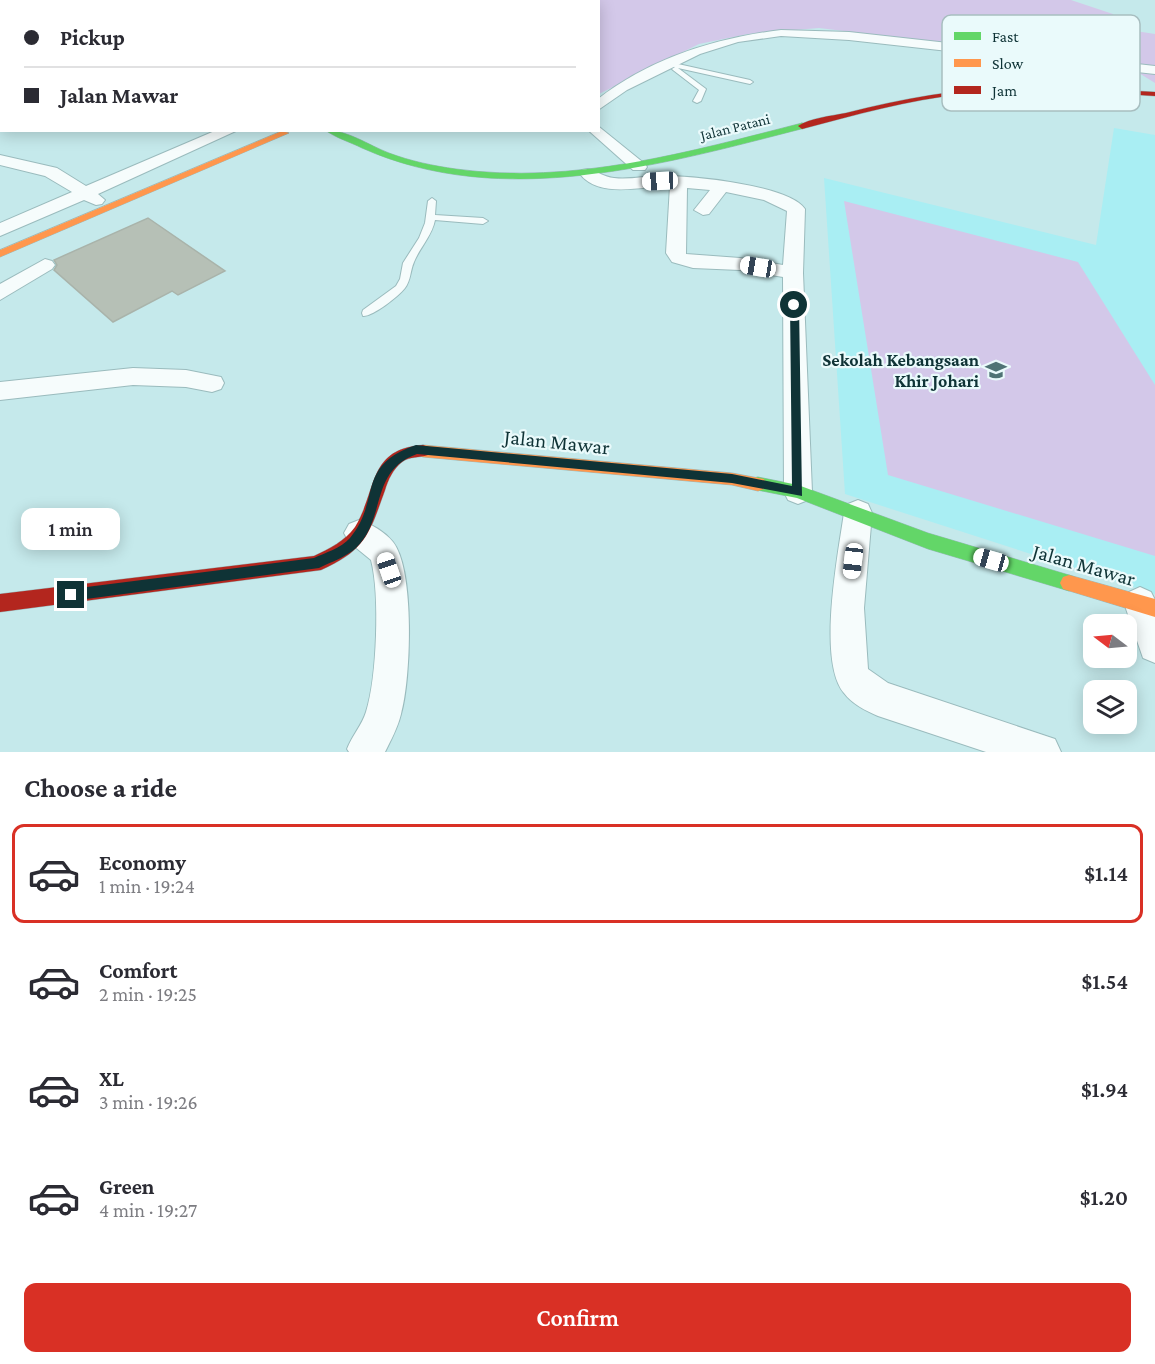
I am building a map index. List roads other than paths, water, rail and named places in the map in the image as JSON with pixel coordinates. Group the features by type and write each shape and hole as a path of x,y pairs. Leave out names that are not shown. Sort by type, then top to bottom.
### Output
{"main road":[{"name":"Jalan Patani","path":"1140,93 1155,94"},
{"name":"Jalan Patani","path":"333,132 376,153 439,171 518,177 588,174 639,167 942,94"},
{"path":"0,254 283,132 302,135"},
{"name":"Jalan Mawar","path":"0,603 315,564 345,550 365,524 382,472 398,456 416,450 732,479 798,492 928,541 1148,605"}],"street":[{"path":"600,104 614,92 696,51 725,41 798,32 942,47"},
{"path":"1140,68 1155,70"},
{"path":"0,230 226,132"},
{"path":"597,132 639,167"},
{"path":"0,160 51,172 107,206"},
{"path":"588,174 602,184 680,182 773,196 796,209 793,273 798,492"},
{"path":"680,182 677,190 676,253 679,258 693,262 740,264 793,273"},
{"path":"703,210 720,188"},
{"path":"0,293 10,284 45,265"},
{"path":"0,391 150,375 191,378 212,383"},
{"path":"858,513 848,608 849,667 856,681 878,698 1042,752"},
{"path":"359,533 383,552 389,570 390,592 388,687 383,714 366,749"},
{"path":"1148,605 1155,646"}],"lane":[{"path":"666,66 750,82"},
{"path":"666,66 683,73 704,89 697,101"},
{"path":"367,313 400,288 405,279 406,267 424,238 432,201"},
{"path":"430,217 483,221"}],"place":[{"name":"Sekolah Kebangsaan Khir Johari","path":"996,370"}]}
